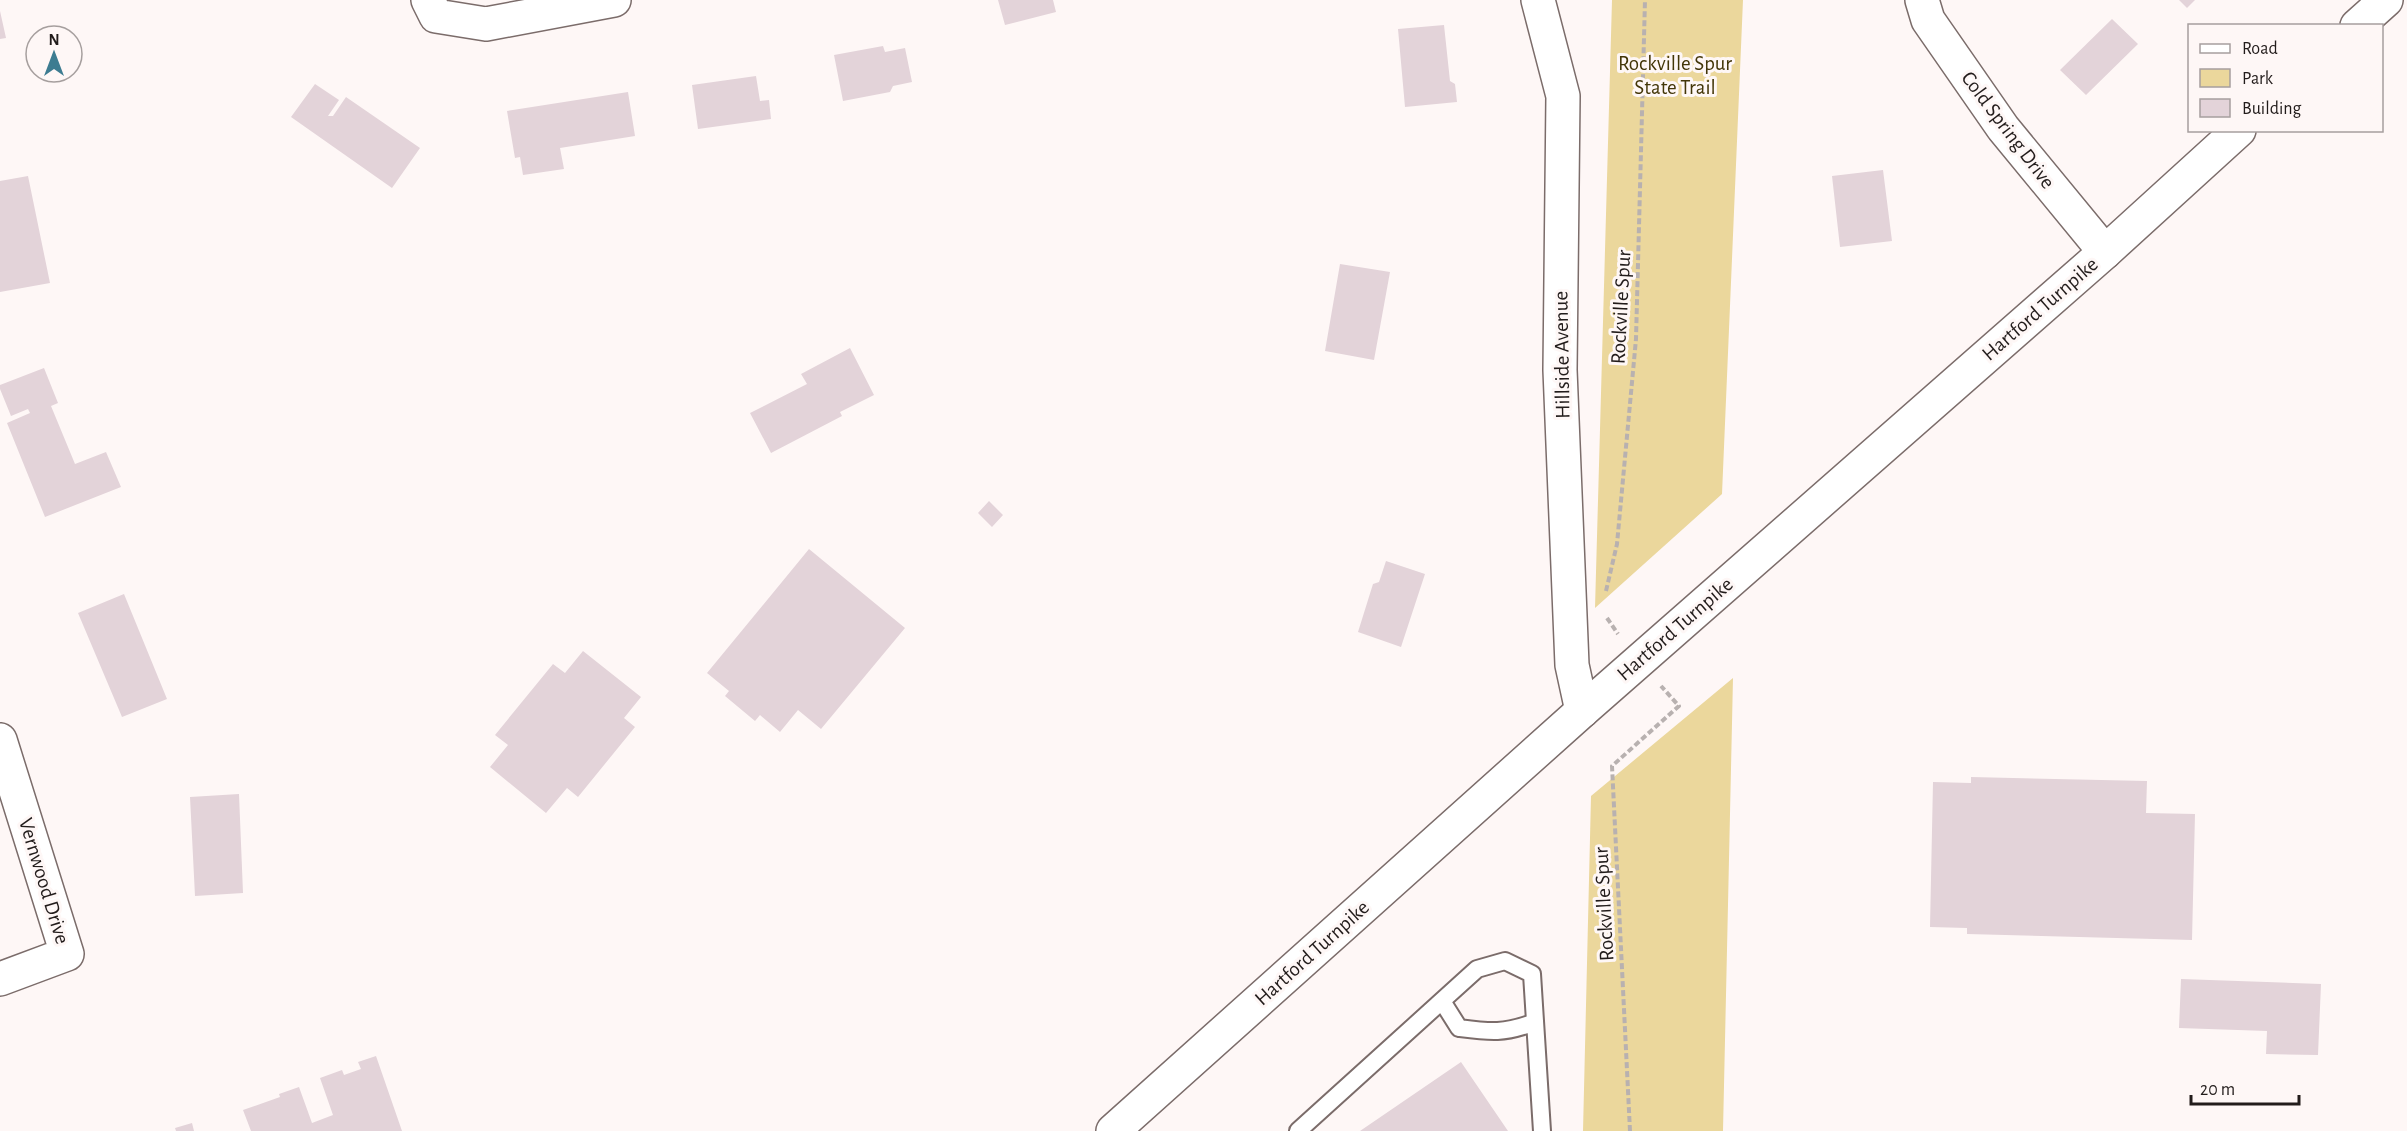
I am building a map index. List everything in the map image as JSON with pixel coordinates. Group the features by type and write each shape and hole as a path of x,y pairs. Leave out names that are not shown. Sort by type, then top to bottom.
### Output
{"main road":[{"path":"432,8 486,24 614,0"},
{"name":"Hillside Avenue","path":"1538,0 1563,96 1560,370 1572,665 1582,711"},
{"name":"Cold Spring Drive","path":"1922,0 1928,20 2003,128 2105,252"},
{"path":"2359,24 2386,0"},
{"name":"Hartford Turnpike","path":"1113,1131 1582,711 2105,252 2237,132"},
{"name":"Vernwood Drive","path":"0,740 67,954 0,979"}],"lane":[{"path":"1298,1131 1478,969 1505,961 1532,974 1542,1131"},
{"path":"1442,1001 1458,1028 1512,1031 1535,1022"}],"path":[{"name":"Rockville Spur","path":"1605,594 1617,544 1636,339 1645,0"},
{"name":"Rockville Spur","path":"1630,1131 1612,766 1679,706"}],"green space":[{"name":"Rockville Spur State Trail","path":"1612,0 1743,0 1722,494 1595,608"},
{"path":"1733,678 1723,1131 1583,1131 1591,796"}],"building":[{"path":"998,0 1053,0 1056,12 1005,25"},
{"path":"2179,0 2195,0 2187,8"},
{"path":"0,11 6,38 0,39"},
{"path":"2112,19 2138,44 2086,95 2060,70"},
{"path":"1444,25 1450,81 1455,84 1457,102 1405,107 1398,29"},
{"path":"883,46 885,52 905,48 912,82 893,86 890,92 843,101 834,55"},
{"path":"756,76 760,101 769,100 771,119 698,129 692,85"},
{"path":"315,84 339,100 328,116 333,116 346,97 420,148 392,188 291,117"},
{"path":"628,92 635,136 560,148 564,169 523,175 520,157 515,158 507,111"},
{"path":"1883,170 1892,241 1840,247 1832,176"},
{"path":"28,176 50,283 0,292 0,181"},
{"path":"1340,264 1390,272 1374,360 1325,351"},
{"path":"850,348 874,395 840,412 842,416 771,453 750,413 807,384 801,374"},
{"path":"44,368 58,403 51,406 75,464 106,452 121,487 45,517 7,423 30,413 28,409 11,416 0,389 0,385"},
{"path":"989,501 1003,515 992,527 978,513"},
{"path":"809,549 905,628 821,729 798,710 780,732 760,715 755,721 725,696 729,691 707,673"},
{"path":"1386,561 1425,574 1401,647 1358,632 1373,584 1379,582"},
{"path":"124,594 167,699 122,717 78,613"},
{"path":"583,651 641,697 624,718 635,727 578,797 567,788 546,813 490,767 508,745 495,735 553,664 565,673"},
{"path":"1971,777 2147,781 2146,813 2195,814 2192,940 1967,934 1967,928 1930,927 1933,782 1971,783"},
{"path":"239,794 243,893 195,896 190,797"},
{"path":"2181,979 2321,984 2318,1055 2266,1054 2267,1031 2179,1028"},
{"path":"376,1056 402,1131 251,1131 243,1110 280,1097 279,1094 299,1087 312,1123 333,1115 320,1078 342,1070 344,1075 361,1069 358,1062"},
{"path":"1461,1062 1508,1131 1360,1131"},
{"path":"192,1123 194,1131 176,1131 175,1128"}]}
